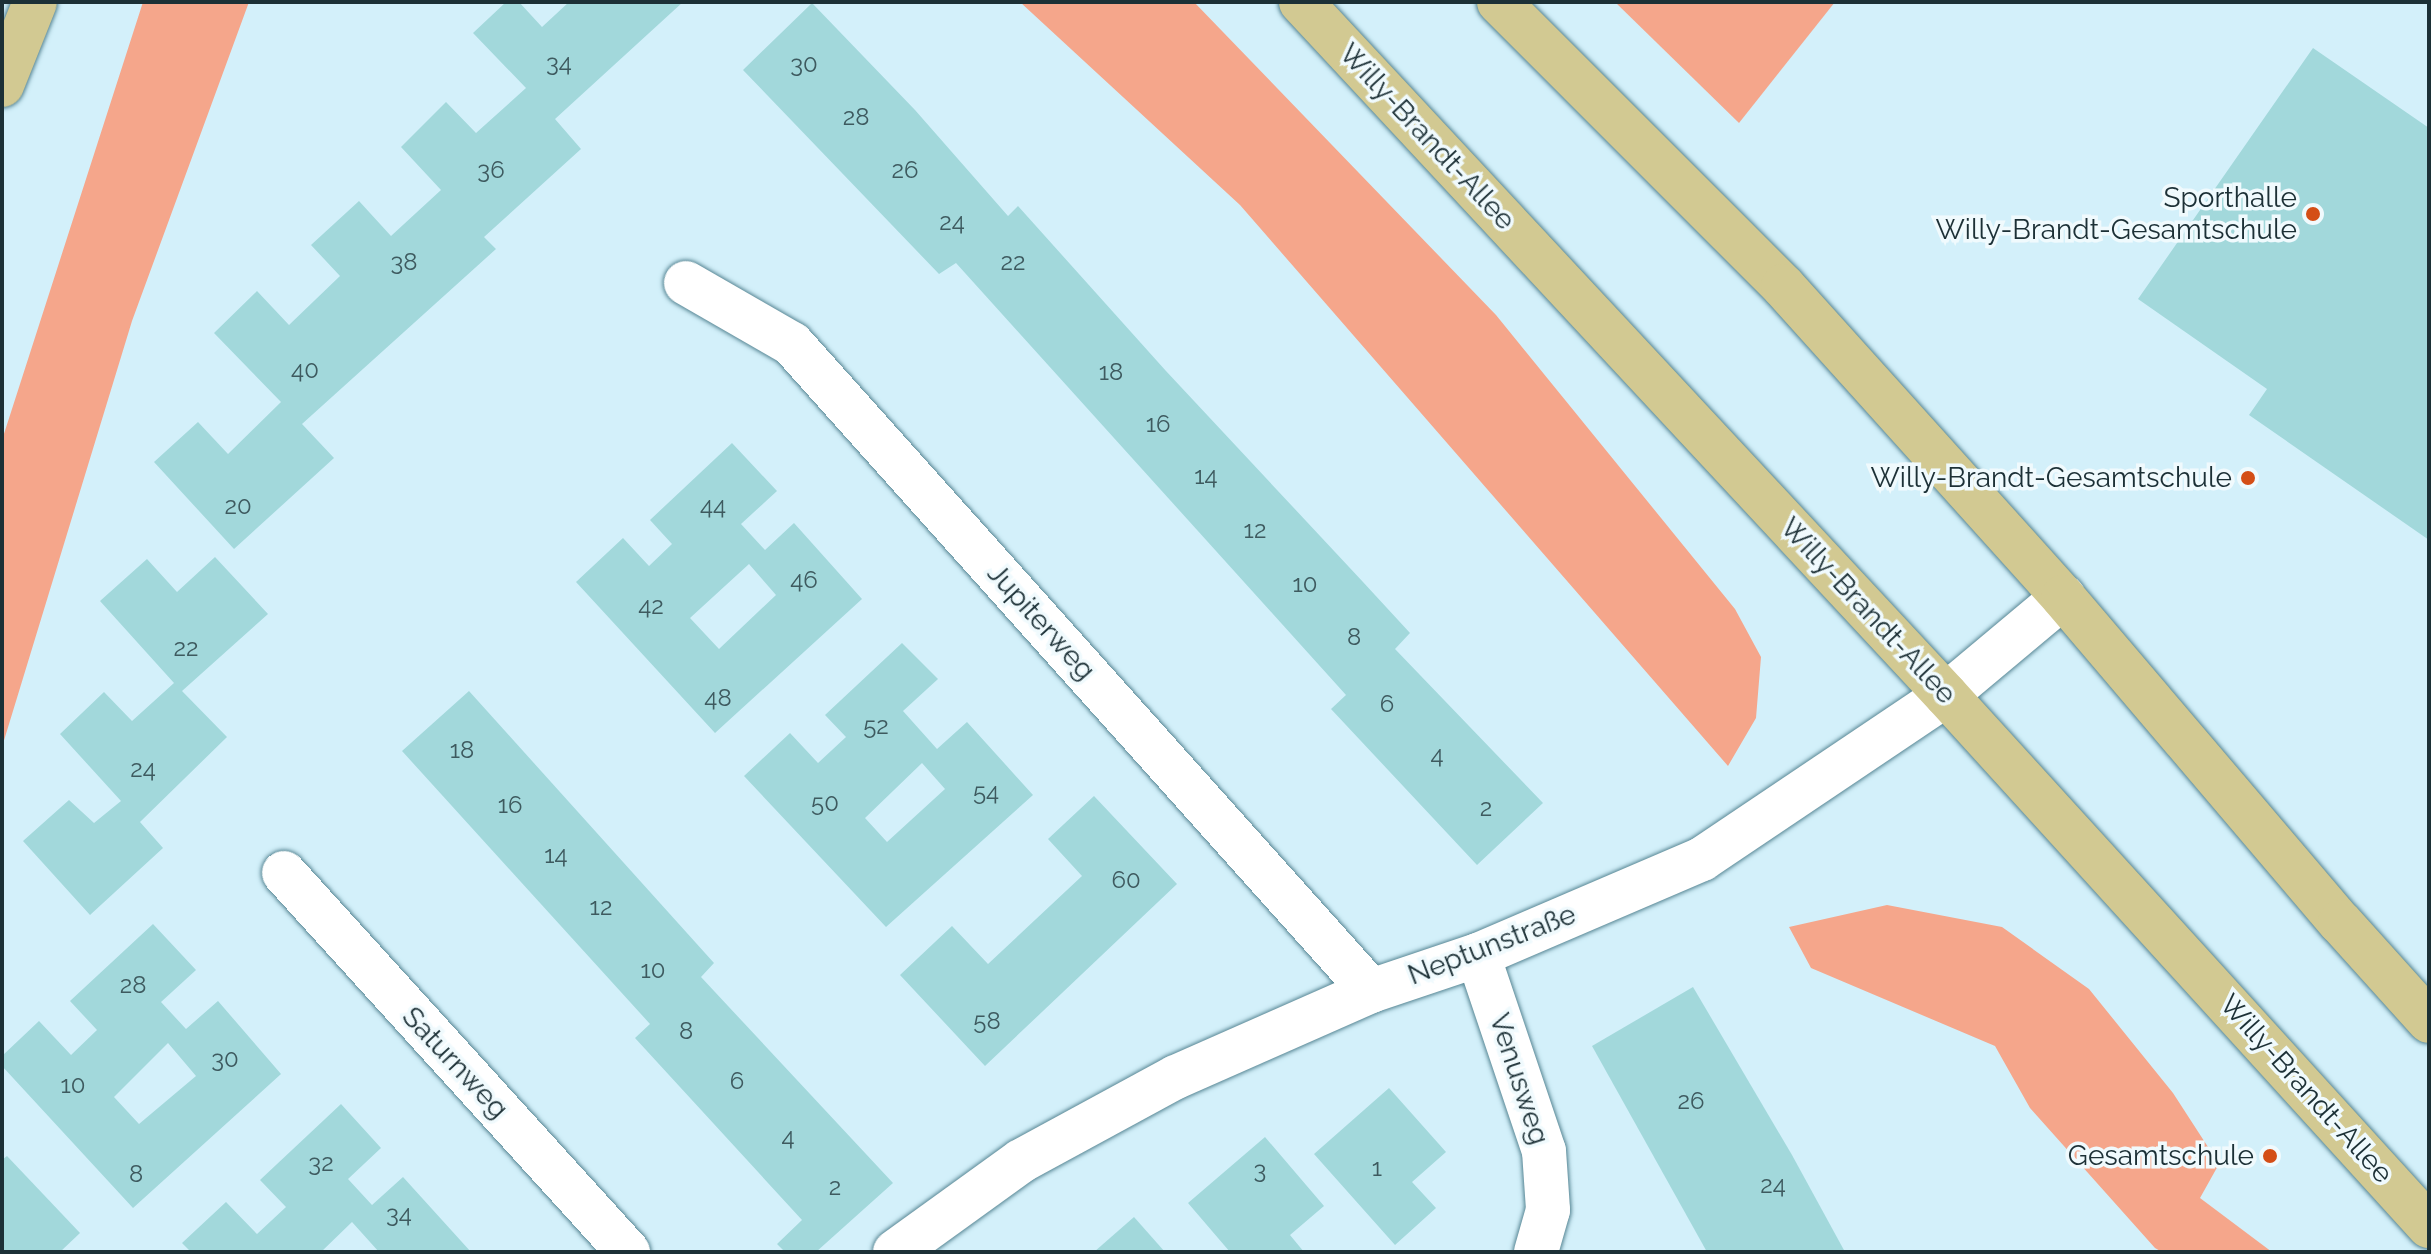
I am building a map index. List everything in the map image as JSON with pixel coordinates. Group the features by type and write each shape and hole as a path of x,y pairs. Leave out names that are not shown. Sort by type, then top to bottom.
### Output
{"main road":[{"path":"2,85 35,2"},
{"name":"Willy-Brandt-Allee","path":"1301,2 1946,695 2429,1226"},
{"path":"1499,2 1783,286 2063,597 2329,910 2429,1021"}],"street":[{"name":"Jupiterweg","path":"686,283 792,344 1371,991"},
{"name":"Neptunstraße","path":"895,1252 1021,1161 1176,1077 1371,991 1478,955 1702,859 1946,695 2063,597"},
{"name":"Saturnweg","path":"284,873 628,1252"},
{"name":"Venusweg","path":"1478,955 1544,1151 1548,1210 1536,1252"}],"shaded area":[{"path":"143,2 249,2 132,321 2,747 2,440"},
{"path":"1020,2 1194,2 1496,315 1735,609 1761,657 1756,718 1728,766 1240,205"},
{"path":"1615,2 1835,2 1739,123"},
{"path":"1887,905 2002,927 2089,989 2173,1093 2219,1164 2200,1198 2272,1252 2162,1252 2155,1248 2030,1108 1995,1046 1811,968 1789,927"}],"building":[{"path":"506,2 519,2 542,27 569,2 683,2 555,119 581,149 484,237 496,249 302,424 334,458 234,549 154,462 198,422 228,454 281,402 214,333 257,291 289,325 340,276 311,245 359,201 391,236 441,190 401,147 446,102 476,133 526,88 473,33"},
{"path":"812,3 915,110 1008,216 1018,206 1166,371 1410,633 1395,649 1543,803 1477,865 1331,709 1346,695 956,263 939,274 743,70"},
{"name":"Sporthalle Willy-Brandt-Gesamtschule","path":"2313,48 2429,128 2429,540 2249,415 2267,389 2138,299"},
{"path":"732,443 777,491 741,524 765,550 794,523 862,599 715,733 576,582 623,538 649,566 672,544 650,520","holes":["749,564 776,595 719,649 690,618"]},
{"path":"215,557 268,614 182,691 227,737 140,822 163,848 90,915 23,841 69,800 94,823 121,801 60,734 104,692 132,721 174,683 100,601 147,559 177,592"},
{"path":"902,643 938,679 903,711 937,749 967,722 1033,795 886,927 744,776 790,733 818,763 846,737 825,715","holes":["922,763 945,789 887,842 865,818"]},
{"path":"469,691 714,963 701,977 893,1183 816,1252 785,1252 777,1244 802,1220 635,1038 650,1024 402,751"},
{"path":"1094,796 1177,884 985,1066 900,975 952,926 988,964 1082,876 1048,839"},
{"path":"153,924 196,970 161,1002 186,1029 218,1001 281,1074 133,1208 2,1066 2,1056 39,1021 71,1055 97,1030 70,1001","holes":["168,1043 196,1076 139,1124 114,1097"]},
{"path":"1693,987 1845,1252 1707,1252 1592,1046"},
{"path":"1389,1088 1446,1152 1412,1182 1436,1208 1395,1245 1314,1154"},
{"path":"341,1104 381,1148 348,1179 372,1205 403,1177 471,1252 379,1252 352,1222 321,1252 191,1252 182,1243 226,1202 257,1234 286,1207 260,1180"},
{"path":"1265,1137 1324,1206 1290,1235 1304,1252 1230,1252 1188,1203"},
{"path":"7,1156 80,1233 60,1252 2,1252 2,1160"},
{"path":"1134,1217 1165,1252 1094,1252"}],"place":[{"name":"Sporthalle Willy-Brandt-Gesamtschule","path":"2313,214"},
{"name":"Willy-Brandt-Gesamtschule","path":"2248,478"},
{"name":"Gesamtschule","path":"2270,1156"}]}
